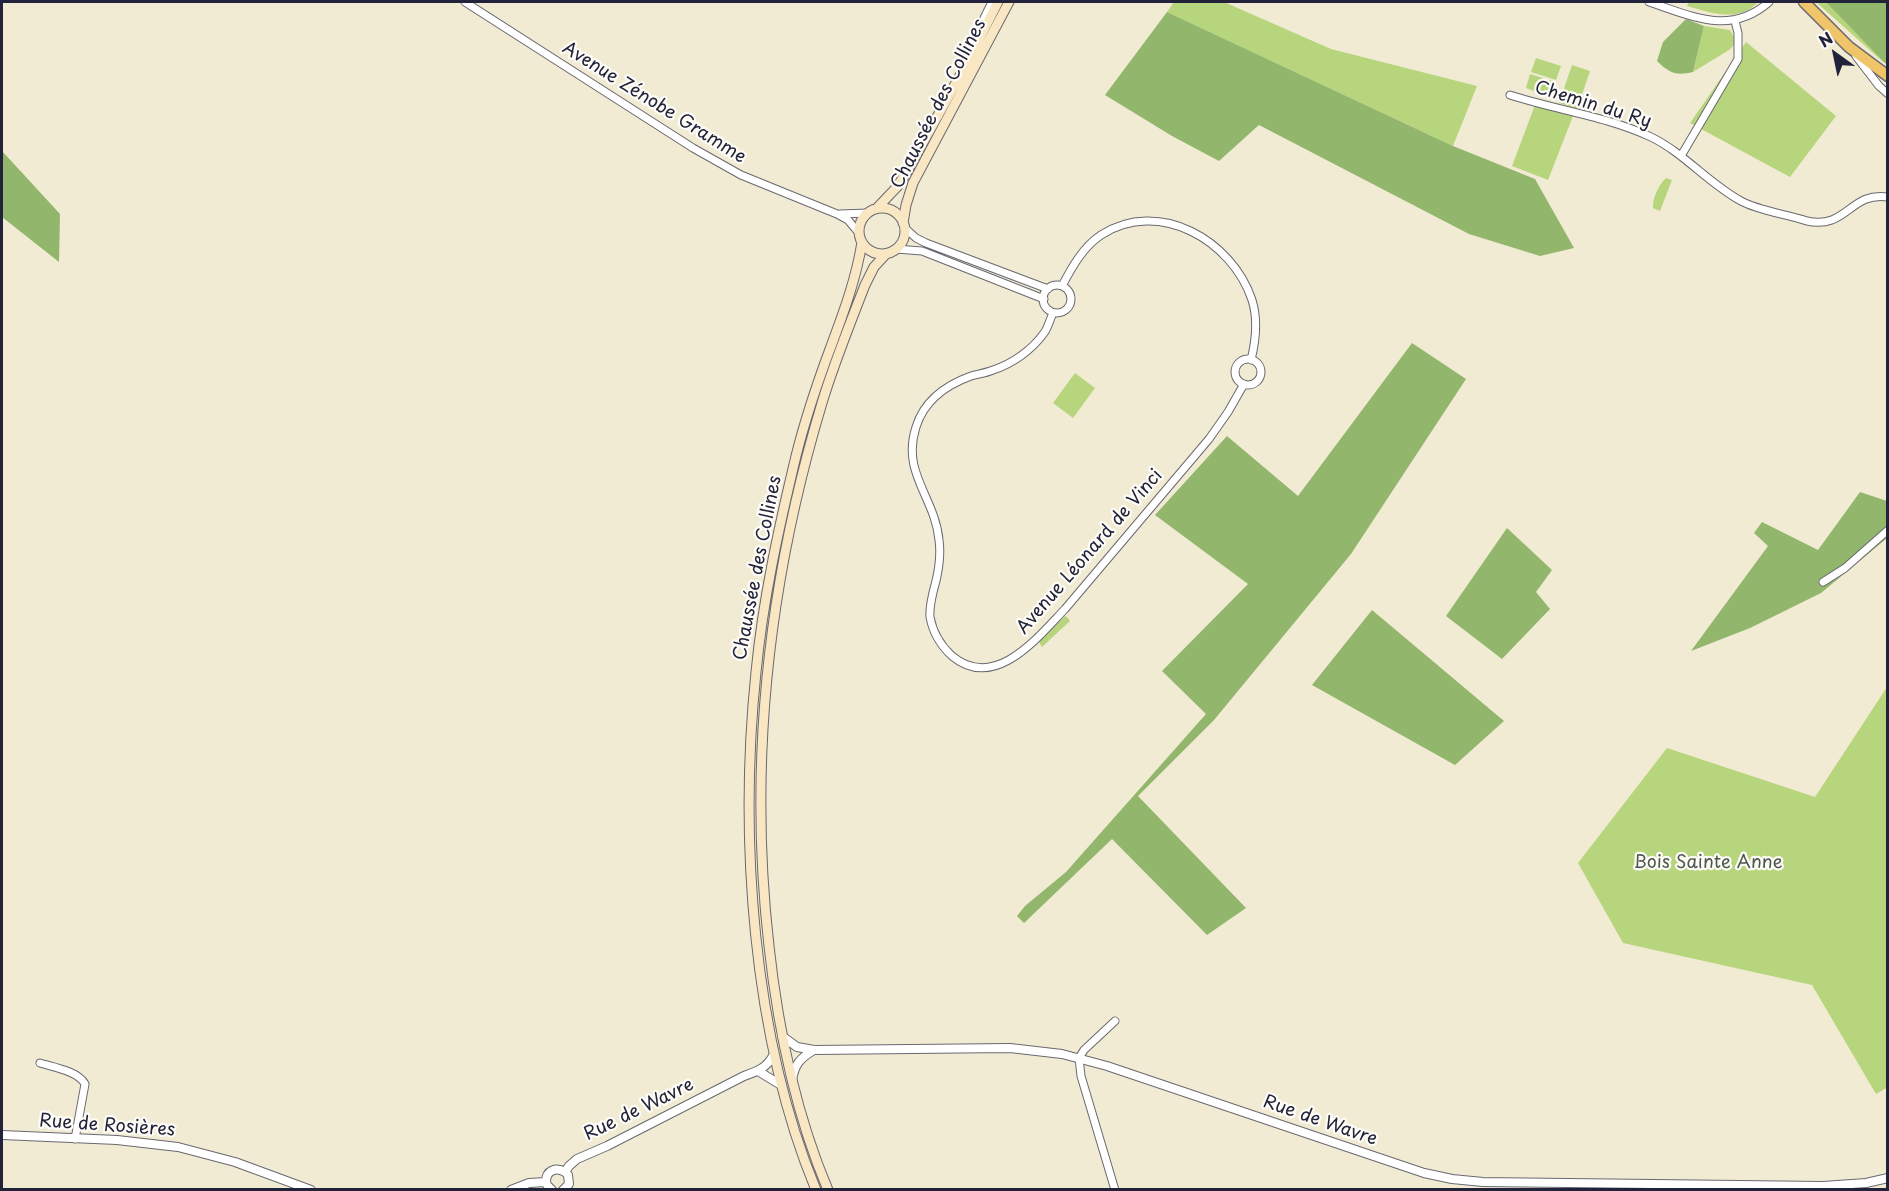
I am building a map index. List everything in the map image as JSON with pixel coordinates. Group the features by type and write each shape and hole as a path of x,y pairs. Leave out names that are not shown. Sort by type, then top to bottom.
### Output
{"main road":[{"name":"Chaussée des Collines","path":"872,211 897,187 906,173 998,2"},
{"name":"Chaussée des Collines","path":"904,225 906,205 913,183 1010,2"},
{"path":"1804,2 1849,47 1887,76"},
{"path":"890,210 900,217 904,225 903,239 896,249 886,254 872,252 861,238 860,225 872,211 890,210"},
{"name":"Chaussée des Collines","path":"816,1190 774,1054 761,975 750,865 750,745 756,671 775,549 797,453 813,398 855,278 861,238"},
{"name":"Chaussée des Collines","path":"792,1084 772,974 764,903 759,807 766,674 782,561 808,452 837,358 865,285 874,267 886,254"},
{"path":"792,1084 810,1143 828,1190"}],"street":[{"name":"Avenue Zénobe Gramme","path":"465,2 693,148 741,175 848,220 861,238"},
{"path":"979,39 984,18 992,2"},
{"path":"1649,2 1700,18 1722,21 1735,21 1759,10 1769,2"},
{"path":"1681,156 1738,58 1738,33 1735,21"},
{"path":"1849,47 1887,94"},
{"name":"Chemin du Ry","path":"1510,95 1633,129 1666,145 1742,202 1817,224 1839,218 1867,198 1887,197"},
{"name":"Avenue Zénobe Gramme","path":"837,214 872,211"},
{"name":"Avenue Léonard de Vinci","path":"1244,384 1209,439 1030,645 1012,659 994,666 977,667 956,659 944,649 934,633 930,615 940,561 939,540 930,505 912,462 914,434 925,409 936,395 962,380 1015,360 1045,333 1053,312 1063,312 1070,304 1070,294 1062,286 1086,248 1101,235 1123,225 1146,220 1168,223 1190,230 1211,242 1225,254 1252,301 1255,342 1251,360"},
{"path":"904,225 916,238 926,243 1048,289"},
{"path":"896,249 922,251 1044,299"},
{"path":"1053,312 1045,306 1044,299 1048,289 1053,286 1062,286"},
{"name":"Avenue Léonard de Vinci","path":"1251,360 1257,363 1260,374 1253,383 1244,384 1237,378 1235,369 1239,362 1251,360"},
{"path":"1823,582 1845,568 1887,530"},
{"path":"1115,1021 1084,1050 1079,1058 1081,1076 1115,1190"},
{"name":"Rue de Wavre","path":"782,1036 797,1047 814,1050 1010,1047 1079,1058 1395,1164 1452,1179 1483,1182 1744,1187 1823,1186 1866,1183 1887,1178"},
{"path":"792,1084 796,1065 800,1059 814,1050"},
{"name":"Rue de Wavre","path":"546,1182 551,1170 560,1169 565,1172 577,1158 607,1146 758,1071 771,1061 774,1054"},
{"path":"40,1063 73,1074 82,1079 85,1084 75,1139"},
{"path":"758,1071 782,1085"},
{"name":"Rue de Rosières","path":"2,1135 155,1143 235,1162 311,1190"},
{"path":"565,1172 569,1179 566,1189"},
{"path":"511,1190 529,1184 546,1182 552,1190"}],"green space":[{"path":"1174,2 1224,2 1331,49 1477,86 1453,146 1167,12"},
{"path":"1689,2 1758,2 1742,12 1724,15 1687,6"},
{"path":"1816,2 1887,2 1887,64 1882,61"},
{"path":"1826,2 1887,2 1887,65"},
{"path":"1167,12 1453,146 1535,179 1574,248 1540,256 1469,234 1259,125 1219,161 1172,136 1105,95"},
{"path":"1686,19 1704,26 1693,72 1682,74 1669,71 1657,61 1663,42"},
{"path":"1704,26 1730,30 1735,39 1734,45 1693,72"},
{"path":"1746,42 1836,116 1790,177 1690,123"},
{"path":"1536,58 1561,66 1556,80 1531,72"},
{"path":"1572,65 1590,71 1577,109 1559,103"},
{"path":"1530,74 1555,82 1551,97 1526,88"},
{"path":"1535,105 1573,116 1548,180 1512,166"},
{"path":"2,151 60,214 59,262 2,217"},
{"path":"1666,178 1672,180 1660,211 1653,208 1654,200"},
{"path":"1412,343 1466,379 1351,554 1214,720 1138,796 1246,908 1207,935 1112,839 1024,923 1017,916 1025,906 1066,872 1206,714 1162,671 1248,584 1155,515 1227,436 1298,496"},
{"path":"1075,373 1095,388 1073,418 1053,403"},
{"path":"1860,492 1887,501 1888,536 1886,539 1821,593 1750,628 1691,651 1768,546 1754,533 1762,522 1818,550"},
{"path":"1507,528 1552,570 1536,592 1550,609 1502,659 1446,616"},
{"path":"1372,610 1504,721 1455,765 1312,685"},
{"path":"1065,616 1070,621 1042,647 1039,642"},
{"name":"Bois Sainte Anne","path":"1887,687 1888,1087 1876,1094 1812,985 1623,943 1578,863 1667,748 1815,797"}]}
